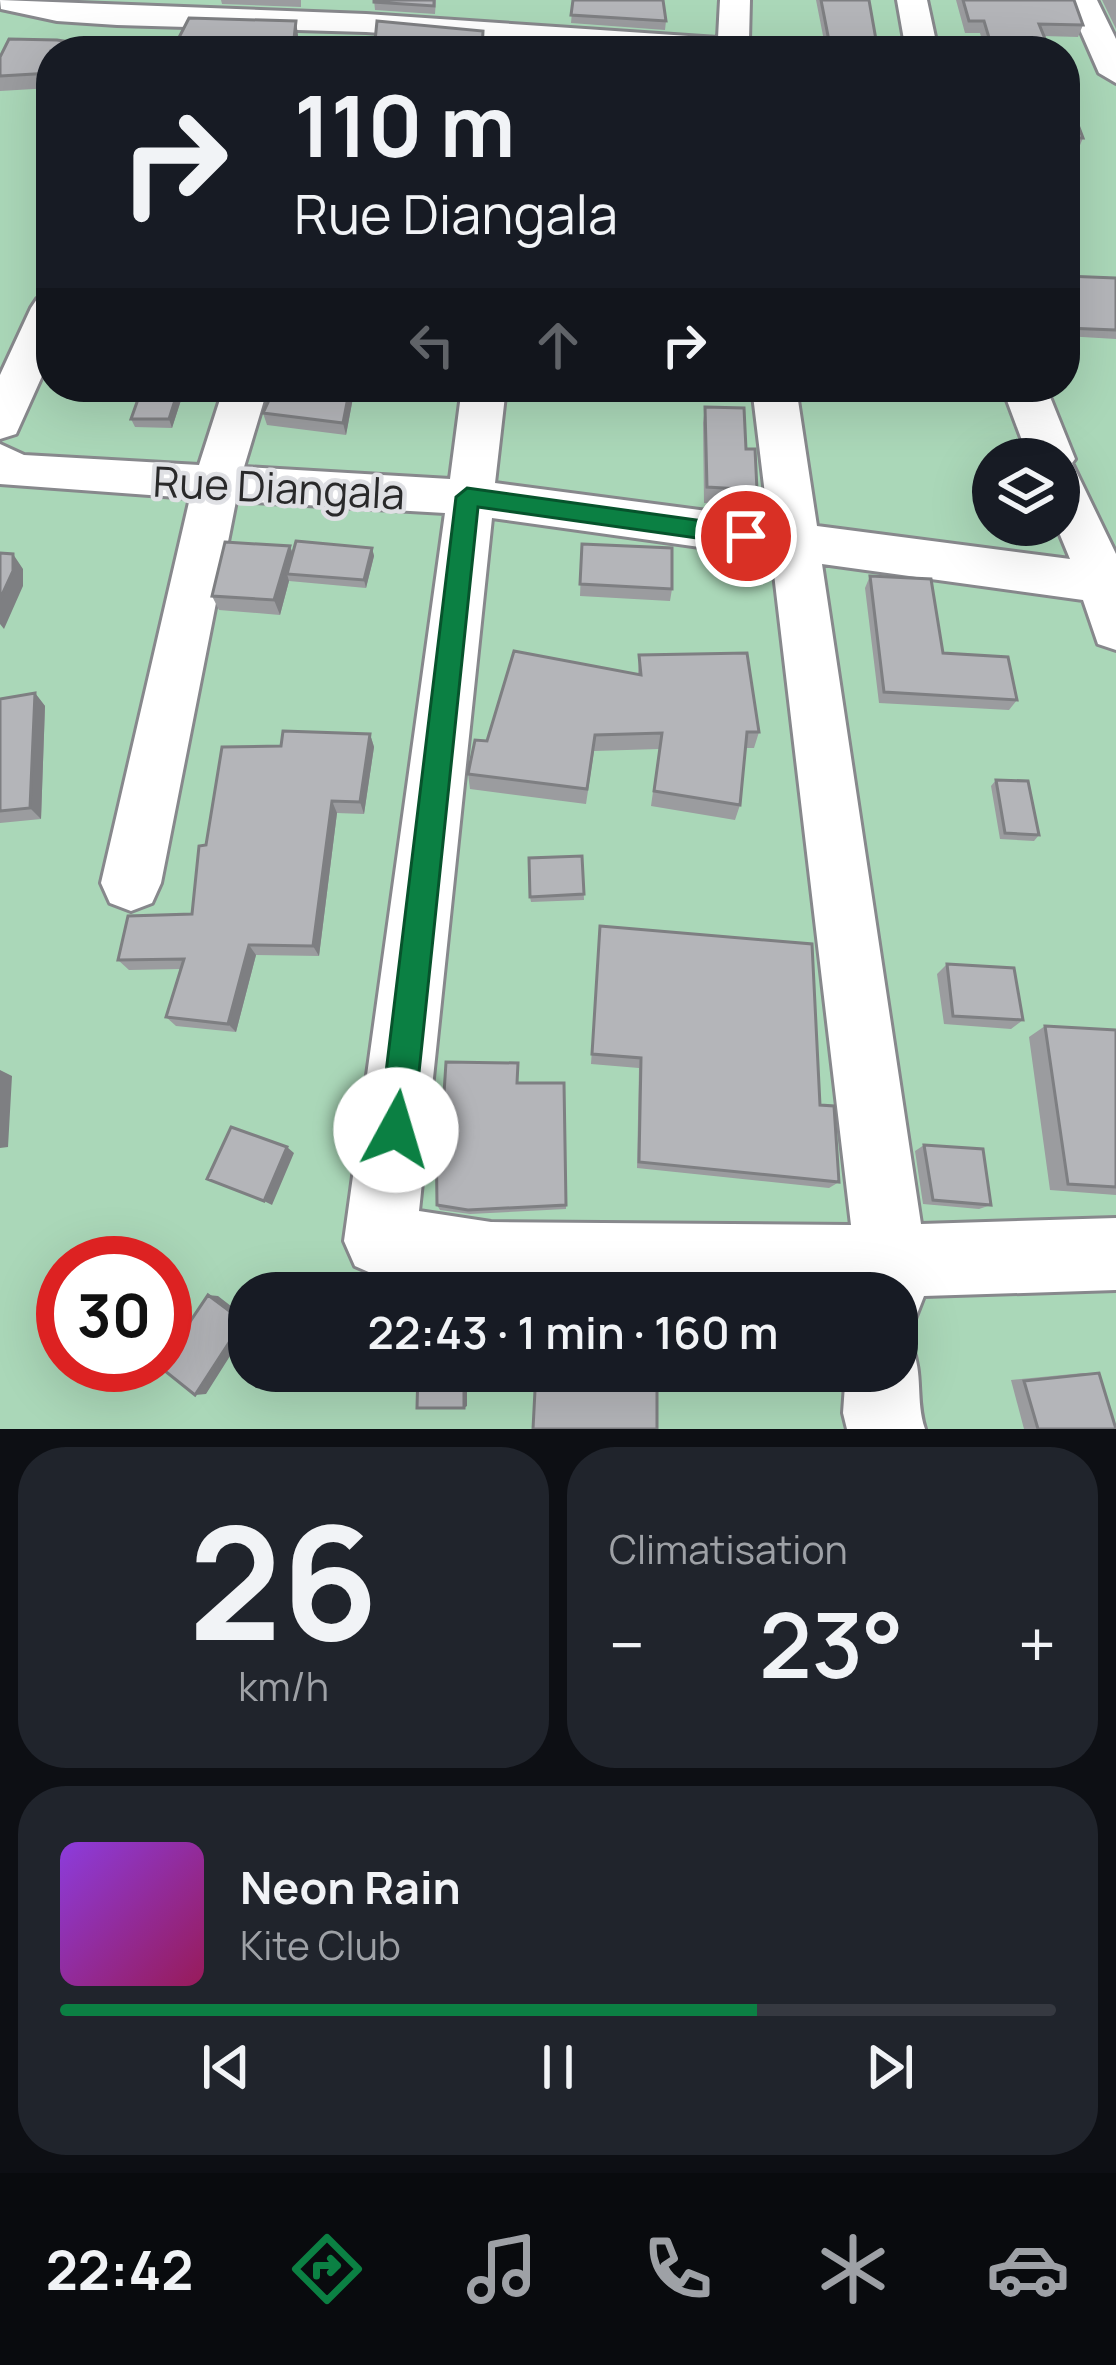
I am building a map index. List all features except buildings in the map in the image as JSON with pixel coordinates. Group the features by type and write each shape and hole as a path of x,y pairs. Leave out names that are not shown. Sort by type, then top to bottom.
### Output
{"street":[{"path":"2,0 58,12 185,8 359,36"},
{"path":"733,36 735,0"},
{"path":"912,0 919,36"},
{"path":"1082,0 1105,76"},
{"path":"173,36 185,8"},
{"path":"0,423 36,342"},
{"path":"131,883 216,484 241,402"},
{"path":"482,402 380,1241 491,1258 785,1272"},
{"path":"776,402 889,1272"},
{"path":"1030,402 1044,438"},
{"name":"Rue Diangala","path":"6,466 216,484 467,497 793,542 1112,599"},
{"path":"1080,525 1112,599"},
{"path":"918,1274 1116,1254"},
{"path":"882,1392 886,1429"}],"green space":[{"path":"0,0 1116,0 1116,1429 0,1429"}],"route":[{"path":"396,1130 467,497 746,536"}]}
